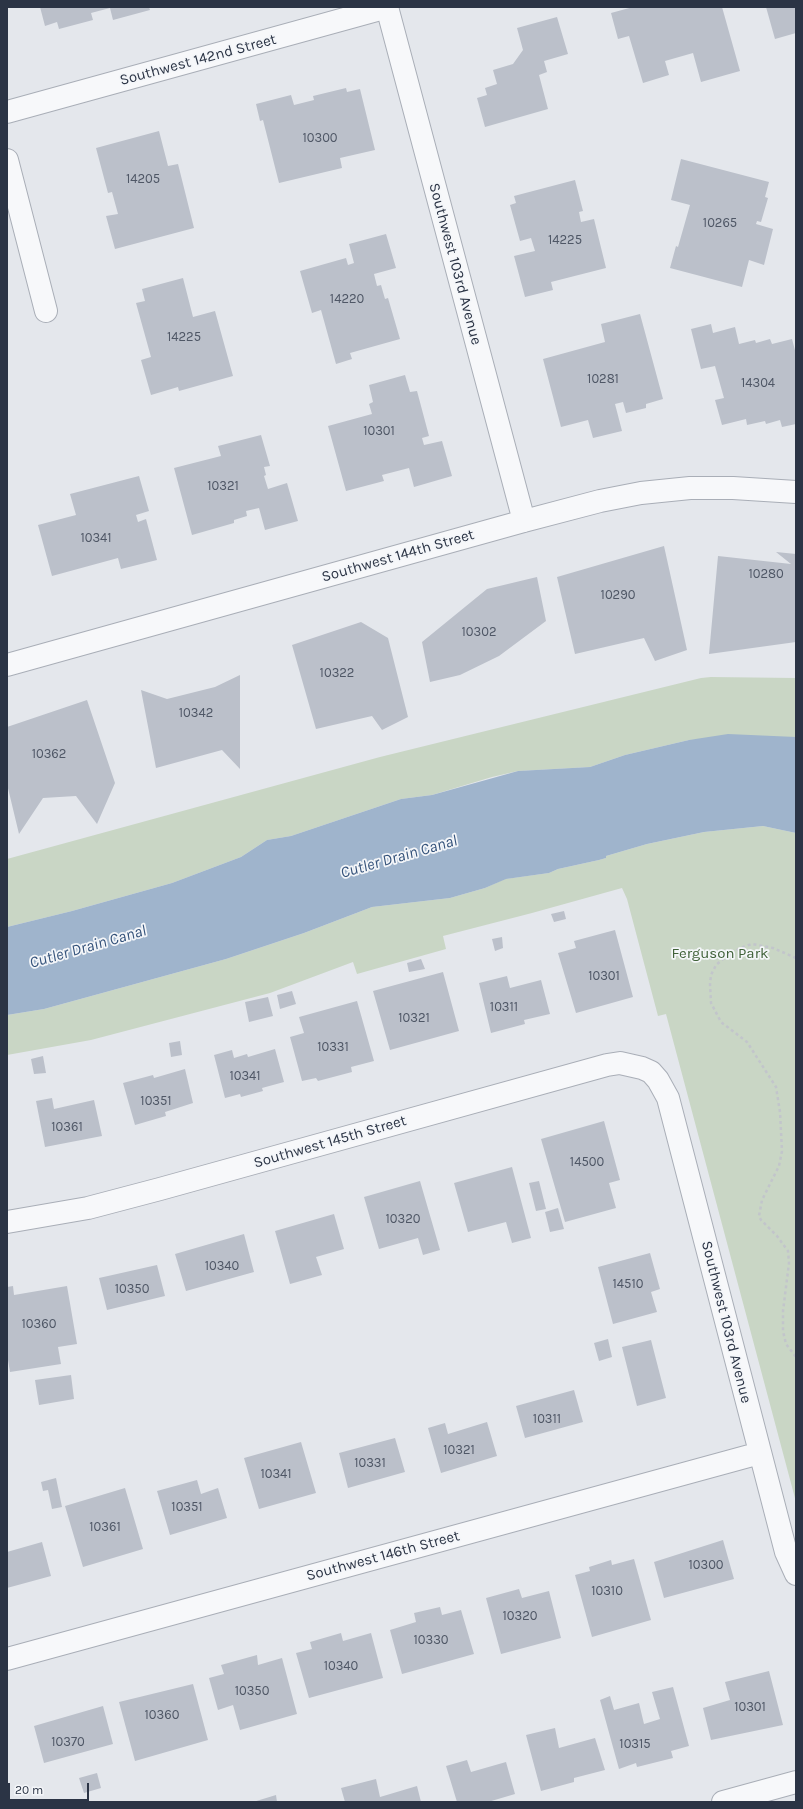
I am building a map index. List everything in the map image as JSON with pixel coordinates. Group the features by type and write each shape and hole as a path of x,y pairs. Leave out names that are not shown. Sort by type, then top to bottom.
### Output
{"street":[{"name":"Southwest 142nd Street","path":"7,112 387,7"},
{"name":"Southwest 103rd Avenue","path":"387,7 524,521"},
{"path":"7,160 46,311"},
{"name":"Southwest 144th Street","path":"7,665 524,521 600,502 666,490 733,488 796,492"},
{"name":"Southwest 145th Street","path":"7,1222 88,1208 607,1065 620,1063 651,1072"},
{"name":"Southwest 103rd Avenue","path":"651,1072 658,1080 668,1098 786,1552 796,1574"},
{"name":"Southwest 146th Street","path":"7,1659 760,1453"},
{"path":"724,1802 796,1782"}],"path":[{"path":"796,958 773,948 752,944 743,946 729,954 716,965 711,975 710,984 711,1002 718,1018 725,1026 747,1042 776,1087 780,1112 782,1151 779,1166 762,1200 759,1216 788,1251 789,1263 783,1311 783,1331 786,1344 796,1357"}],"green space":[{"path":"701,678 796,678 796,737 689,740 625,755 590,767 518,771 492,777 432,795 401,799 291,836 267,840 241,857 172,883 72,911 7,927 7,859 380,757"},
{"name":"Ferguson Park","path":"763,826 796,833 796,1502 666,1014 658,1016 627,899 622,888 443,936 446,949 357,974 353,962 270,993 91,1040 7,1055 7,1015 44,1009 226,959 304,933 372,907 450,898 485,888 505,879 549,873 558,869 606,858 606,856 647,844 704,832"}],"water":[{"name":"Cutler Drain Canal","path":"728,734 796,737 796,833 763,826 704,832 647,844 606,856 606,858 558,869 549,873 506,879 485,888 450,898 372,907 304,933 226,959 44,1009 7,1015 7,927 72,911 172,883 241,857 267,840 291,836 401,799 432,795 518,771 590,767 625,755 689,740"}],"building":[{"path":"40,7 149,7 150,10 113,20 110,8 91,13 93,20 59,29 57,22 45,26"},
{"path":"633,7 722,7 740,71 701,82 693,53 665,61 669,75 643,83 629,36 618,39 611,13"},
{"path":"766,7 796,7 796,33 775,39"},
{"path":"557,17 568,54 544,61 547,72 539,75 548,109 485,127 477,98 487,95 485,88 497,84 493,70 513,64 523,50 517,28"},
{"path":"346,88 347,92 360,89 375,150 340,158 342,168 279,183 263,120 260,121 256,104 291,95 294,105 314,100 313,96"},
{"path":"159,131 168,166 178,164 194,228 115,249 106,216 118,214 112,192 108,193 96,148"},
{"path":"681,159 769,182 765,197 768,198 761,222 757,221 756,224 773,229 764,265 749,260 742,287 670,268 676,246 678,247 690,205 671,200"},
{"path":"575,180 583,211 579,212 581,222 594,219 606,268 551,282 553,290 525,297 514,256 535,251 531,238 520,241 510,205 516,203 514,196"},
{"path":"386,234 396,268 374,274 377,286 381,285 385,299 388,298 400,339 350,353 352,359 336,364 321,310 312,313 300,271 346,258 348,265 354,263 349,244"},
{"path":"183,278 193,317 215,311 233,376 179,391 178,387 151,395 141,360 151,357 136,303 145,301 142,289"},
{"path":"640,314 663,399 646,404 646,408 626,413 623,402 615,404 622,431 593,438 588,420 561,427 543,359 605,342 601,324"},
{"path":"711,324 713,333 735,327 739,344 755,340 756,343 770,339 772,344 792,339 796,354 796,424 782,427 780,420 766,424 765,421 747,425 746,419 722,425 715,400 724,398 715,366 701,369 691,329"},
{"path":"405,375 410,392 417,391 429,436 422,438 424,445 442,441 452,476 414,487 409,468 382,475 384,481 346,491 328,426 372,414 369,404 373,402 369,385"},
{"path":"261,435 270,466 264,467 266,475 264,476 268,489 287,483 298,521 265,530 259,508 246,511 247,516 234,520 234,523 192,535 174,468 221,456 218,446"},
{"path":"139,476 149,511 136,515 138,522 146,519 157,560 121,569 118,558 52,576 38,525 76,515 70,494"},
{"path":"664,546 687,650 655,661 644,638 575,654 557,577"},
{"path":"776,552 796,554 796,642 709,654 718,556 791,564"},
{"path":"537,577 546,621 499,656 460,675 430,682 422,642 487,589"},
{"path":"361,622 388,638 408,717 382,730 372,716 316,729 292,645"},
{"path":"240,675 240,769 222,750 156,768 141,690 167,699 215,687"},
{"path":"87,700 115,783 97,824 76,796 43,798 19,834 7,784 7,727"},
{"path":"564,911 566,919 554,922 551,914"},
{"path":"615,930 633,997 576,1013 558,953 576,948 574,941"},
{"path":"502,937 503,948 495,951 492,939"},
{"path":"421,959 425,969 409,972 407,963"},
{"path":"443,972 459,1031 390,1050 373,991"},
{"path":"507,976 510,988 541,980 550,1014 524,1020 525,1024 491,1033 479,983"},
{"path":"292,991 296,1004 280,1009 277,995"},
{"path":"268,997 273,1016 249,1022 245,1002"},
{"path":"357,1001 374,1061 351,1067 352,1072 318,1081 316,1078 302,1081 290,1037 304,1033 299,1017"},
{"path":"180,1041 182,1055 171,1057 169,1043"},
{"path":"275,1049 284,1082 262,1088 263,1091 241,1097 240,1094 225,1098 214,1055 232,1050 234,1058 247,1054 248,1057"},
{"path":"43,1056 46,1073 34,1074 31,1059"},
{"path":"185,1069 193,1103 165,1112 166,1116 135,1125 123,1083 153,1075 154,1078"},
{"path":"52,1098 54,1109 94,1100 102,1136 45,1147 36,1101"},
{"path":"604,1121 620,1180 609,1183 616,1208 565,1222 541,1139"},
{"path":"512,1167 531,1238 512,1243 506,1222 468,1232 454,1183"},
{"path":"420,1181 440,1250 423,1255 418,1238 379,1249 364,1197"},
{"path":"539,1181 546,1209 536,1211 529,1183"},
{"path":"558,1208 564,1229 550,1232 545,1212"},
{"path":"334,1214 344,1249 316,1257 322,1275 290,1284 275,1231"},
{"path":"244,1234 254,1272 186,1291 175,1254"},
{"path":"650,1253 660,1289 651,1292 657,1312 613,1324 598,1267"},
{"path":"157,1265 165,1296 107,1310 99,1278"},
{"path":"13,1286 14,1295 67,1286 77,1344 58,1347 61,1364 10,1372 7,1354 7,1287"},
{"path":"608,1339 612,1357 599,1361 594,1343"},
{"path":"651,1340 666,1398 637,1406 622,1347"},
{"path":"71,1375 74,1399 39,1405 35,1380"},
{"path":"574,1390 583,1422 525,1438 516,1406"},
{"path":"487,1422 497,1456 441,1473 428,1428 445,1423 448,1434"},
{"path":"395,1438 405,1472 348,1488 339,1453"},
{"path":"301,1442 316,1493 259,1509 244,1458"},
{"path":"56,1478 62,1507 52,1509 48,1490 43,1491 41,1482"},
{"path":"197,1480 201,1494 218,1488 227,1518 170,1535 157,1491"},
{"path":"125,1488 143,1549 83,1567 65,1506"},
{"path":"723,1540 734,1579 664,1598 654,1562"},
{"path":"42,1542 51,1576 7,1588 7,1552"},
{"path":"634,1559 651,1620 592,1637 575,1575 590,1571 589,1567 611,1560 612,1565"},
{"path":"519,1589 522,1598 549,1591 561,1638 501,1654 486,1598"},
{"path":"440,1607 442,1615 461,1610 474,1654 402,1674 390,1630 416,1622 414,1613"},
{"path":"341,1633 343,1641 371,1633 383,1678 309,1698 296,1653 312,1649 310,1642"},
{"path":"257,1655 258,1665 282,1658 297,1714 240,1730 233,1705 218,1710 209,1678 224,1674 221,1665"},
{"path":"769,1671 783,1725 711,1740 703,1708 730,1700 725,1682"},
{"path":"193,1684 208,1740 135,1761 119,1702"},
{"path":"673,1687 689,1746 671,1751 673,1758 637,1767 636,1763 619,1769 600,1700 610,1696 614,1710 639,1703 644,1724 660,1719 652,1692"},
{"path":"103,1706 113,1744 44,1763 34,1726"},
{"path":"555,1728 559,1748 595,1738 605,1770 574,1778 574,1782 541,1791 526,1735"},
{"path":"467,1760 471,1772 506,1762 515,1794 488,1802 457,1802 446,1766"},
{"path":"97,1773 101,1788 84,1793 79,1778"},
{"path":"376,1779 380,1797 417,1786 421,1802 345,1802 341,1788"},
{"path":"276,1795 277,1802 253,1802"}]}
